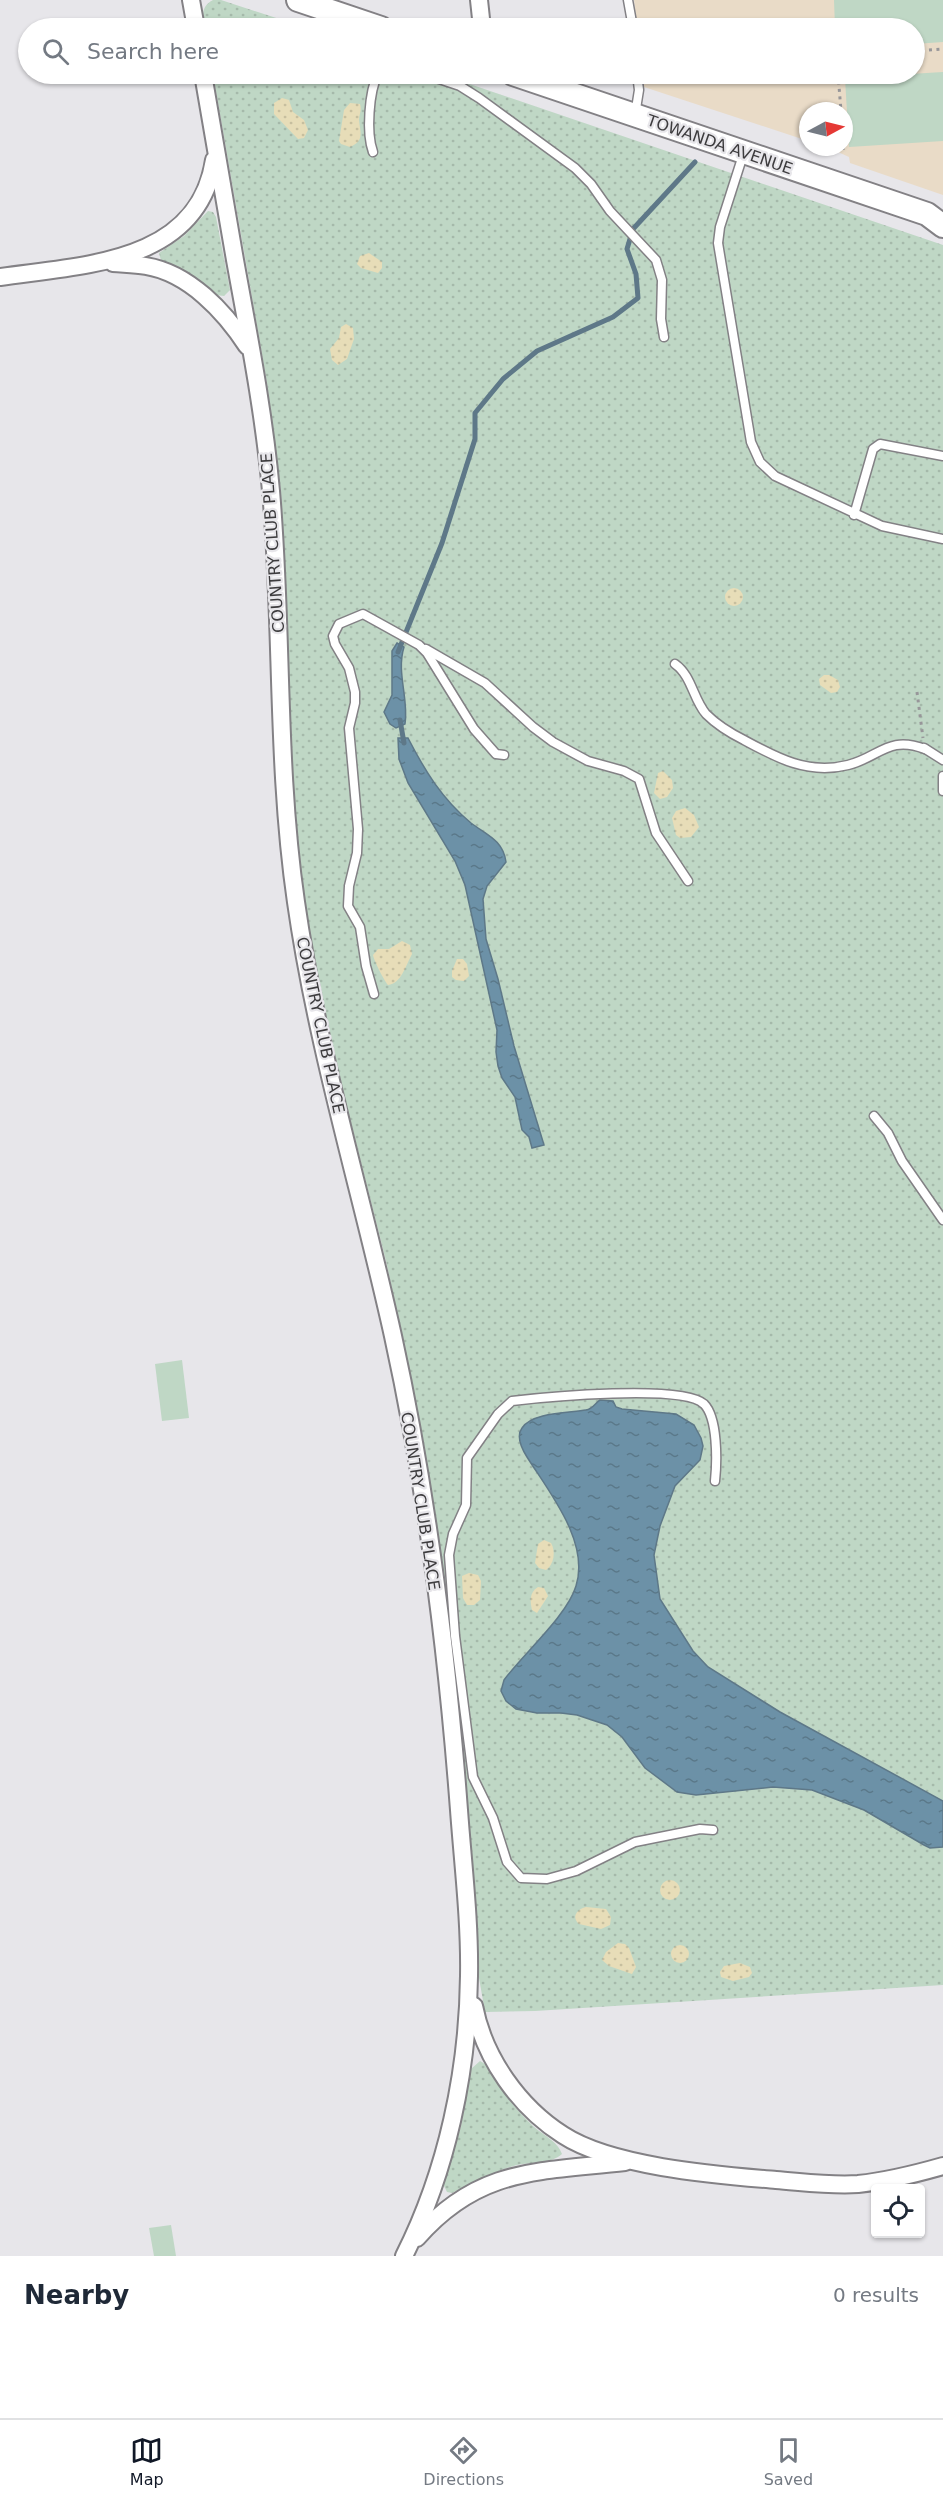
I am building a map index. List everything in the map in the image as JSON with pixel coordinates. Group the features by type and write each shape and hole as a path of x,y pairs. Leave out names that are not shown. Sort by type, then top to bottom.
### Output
{"main road":[{"path":"298,0 351,18"},
{"name":"TOWANDA AVENUE","path":"543,84 938,218"}],"street":[{"path":"191,0 194,18"},
{"path":"479,0 481,18"},
{"name":"COUNTRY CLUB PLACE","path":"205,84 253,355 270,489 277,589 281,759 296,904 324,1049 394,1342 414,1447 439,1611 454,1753 468,1931 467,2024 453,2112 428,2200 406,2252"},
{"path":"0,277 104,262 135,253 169,234 181,225 194,210 211,177 216,147"},
{"path":"104,262 146,266 165,272 188,285 221,310 253,355"},
{"name":"COUNTRY CLUB PLACE","path":"469,1973 474,2009 489,2051 504,2077 544,2122 582,2145 634,2161 741,2177 856,2184 894,2180 943,2166"},
{"name":"COUNTRY CLUB PLACE","path":"406,2252 437,2217 455,2203 491,2183 536,2171 634,2161"}],"lane":[{"path":"628,0 631,18"},
{"path":"373,152 370,137 374,84"},
{"path":"454,84 501,113 556,154 591,184 623,224 651,252 660,270 661,329 664,337"},
{"path":"634,115 638,84"},
{"path":"744,152 720,227 718,243 751,442 760,462 775,476 854,515 882,526 943,539"},
{"path":"854,515 873,449 880,444 943,456"},
{"path":"374,993 366,966 362,934 348,906 349,886 357,853 358,829 349,728 355,703 355,692 350,668 335,644 333,636 339,624 363,614 485,682 533,727 553,742 588,761 624,771 639,779 656,833 688,880"},
{"path":"420,646 427,652 474,729 496,754 504,754"},
{"path":"675,664 683,670 706,714 728,732 776,759 806,766 829,768 852,764 897,743 925,748 943,760"},
{"path":"943,776 943,791"},
{"path":"874,1116 888,1133 902,1161 943,1220"},
{"path":"713,1830 700,1829 634,1842 576,1871 547,1879 521,1878 511,1870 493,1818 474,1776 455,1636 449,1556 453,1534 466,1505 467,1458 498,1414 512,1401 621,1394 682,1396 696,1399 707,1407 712,1420 716,1449 715,1481"}],"path":[{"path":"925,51 943,50"},
{"path":"839,84 840,102"},
{"path":"917,692 925,748"}],"shaded area":[{"path":"634,0 943,0 943,195 850,163 847,156 853,156 853,102 799,102 799,138 644,87 644,84 925,84 925,18 636,18"}],"green space":[{"path":"213,0 221,0 276,18 203,18 204,9"},
{"path":"834,0 943,0 943,42 925,43 925,18 835,18"},
{"path":"943,72 943,141 853,147 853,102 846,102 845,84 925,84 925,73"},
{"path":"215,84 469,84 943,245 943,1985 535,2011 485,2012 479,1978 467,1793 454,1673 439,1553 410,1374 386,1261 334,1056 305,907 291,771 281,492 267,383"},
{"path":"208,211 213,212 216,217 230,290 224,296 216,295 197,281 162,264 159,253 184,236"},
{"path":"182,1360 189,1418 162,1421 155,1364"},
{"path":"480,2061 485,2064 518,2111 553,2141 562,2154 547,2161 517,2165 452,2193 447,2192 443,2184 461,2126 471,2069"},
{"path":"171,2225 176,2256 154,2256 149,2228"}],"sand":[{"path":"282,98 289,100 293,112 304,120 308,130 304,138 298,139 274,114 274,103"},
{"path":"350,103 360,104 361,132 358,142 350,147 339,141 344,110"},
{"path":"369,253 382,262 382,268 378,273 361,268 357,264 360,256"},
{"path":"346,324 353,328 354,339 347,359 338,365 332,360 330,349 339,338 341,327"},
{"path":"734,588 740,591 743,597 740,603 734,606 728,603 725,597 728,591"},
{"path":"824,675 838,680 840,687 837,692 831,693 820,685 819,679"},
{"path":"663,771 672,780 673,788 667,797 660,799 654,793 658,773"},
{"path":"685,808 694,815 699,827 691,837 680,838 676,835 672,818 676,811"},
{"path":"402,941 410,945 412,954 400,978 388,985 373,955 378,949 389,949"},
{"path":"457,959 463,959 467,964 469,976 464,981 452,977"},
{"path":"544,1540 551,1543 554,1554 551,1565 546,1570 539,1568 535,1563 538,1544"},
{"path":"469,1573 478,1575 481,1581 480,1600 474,1605 467,1605 463,1598 462,1576"},
{"path":"538,1587 544,1588 548,1596 537,1613 532,1610 531,1600 533,1592"},
{"path":"670,1880 677,1883 680,1890 677,1897 670,1900 663,1897 660,1890 663,1883"},
{"path":"586,1907 606,1909 611,1917 610,1925 601,1929 579,1924 575,1916"},
{"path":"618,1943 625,1944 629,1948 636,1967 632,1974 609,1966 602,1960 606,1952"},
{"path":"680,1945 686,1948 689,1954 686,1960 680,1963 674,1960 671,1954 674,1948"},
{"path":"740,1963 750,1967 752,1973 749,1977 733,1981 721,1977 720,1972 724,1966"}],"water":[{"path":"397,643 404,647 401,666 406,714 405,724 396,728 390,724 384,712 392,695 392,651"},
{"path":"398,738 408,738 443,794 461,814 502,848 506,862 487,886 483,899 486,939 514,1046 544,1145 532,1148 529,1137 522,1130 515,1097 502,1078 496,1052 497,1030 465,885 455,861 408,783 399,759"},
{"path":"600,1400 613,1401 616,1407 622,1409 676,1414 694,1425 701,1438 703,1446 700,1460 675,1486 660,1526 654,1555 660,1599 693,1651 708,1667 780,1712 943,1801 943,1847 930,1848 864,1810 812,1790 773,1787 696,1795 677,1792 645,1768 622,1737 607,1725 577,1715 537,1713 516,1709 506,1701 501,1691 504,1680 564,1610 576,1586 579,1569 577,1552 565,1518 523,1450 520,1431 534,1419 551,1414 588,1409"}],"waterway":[{"path":"398,652 442,543 475,439 475,413 503,379 537,351 613,317 638,298 636,274 627,249 633,229 695,162"},
{"path":"400,720 404,743"}]}
